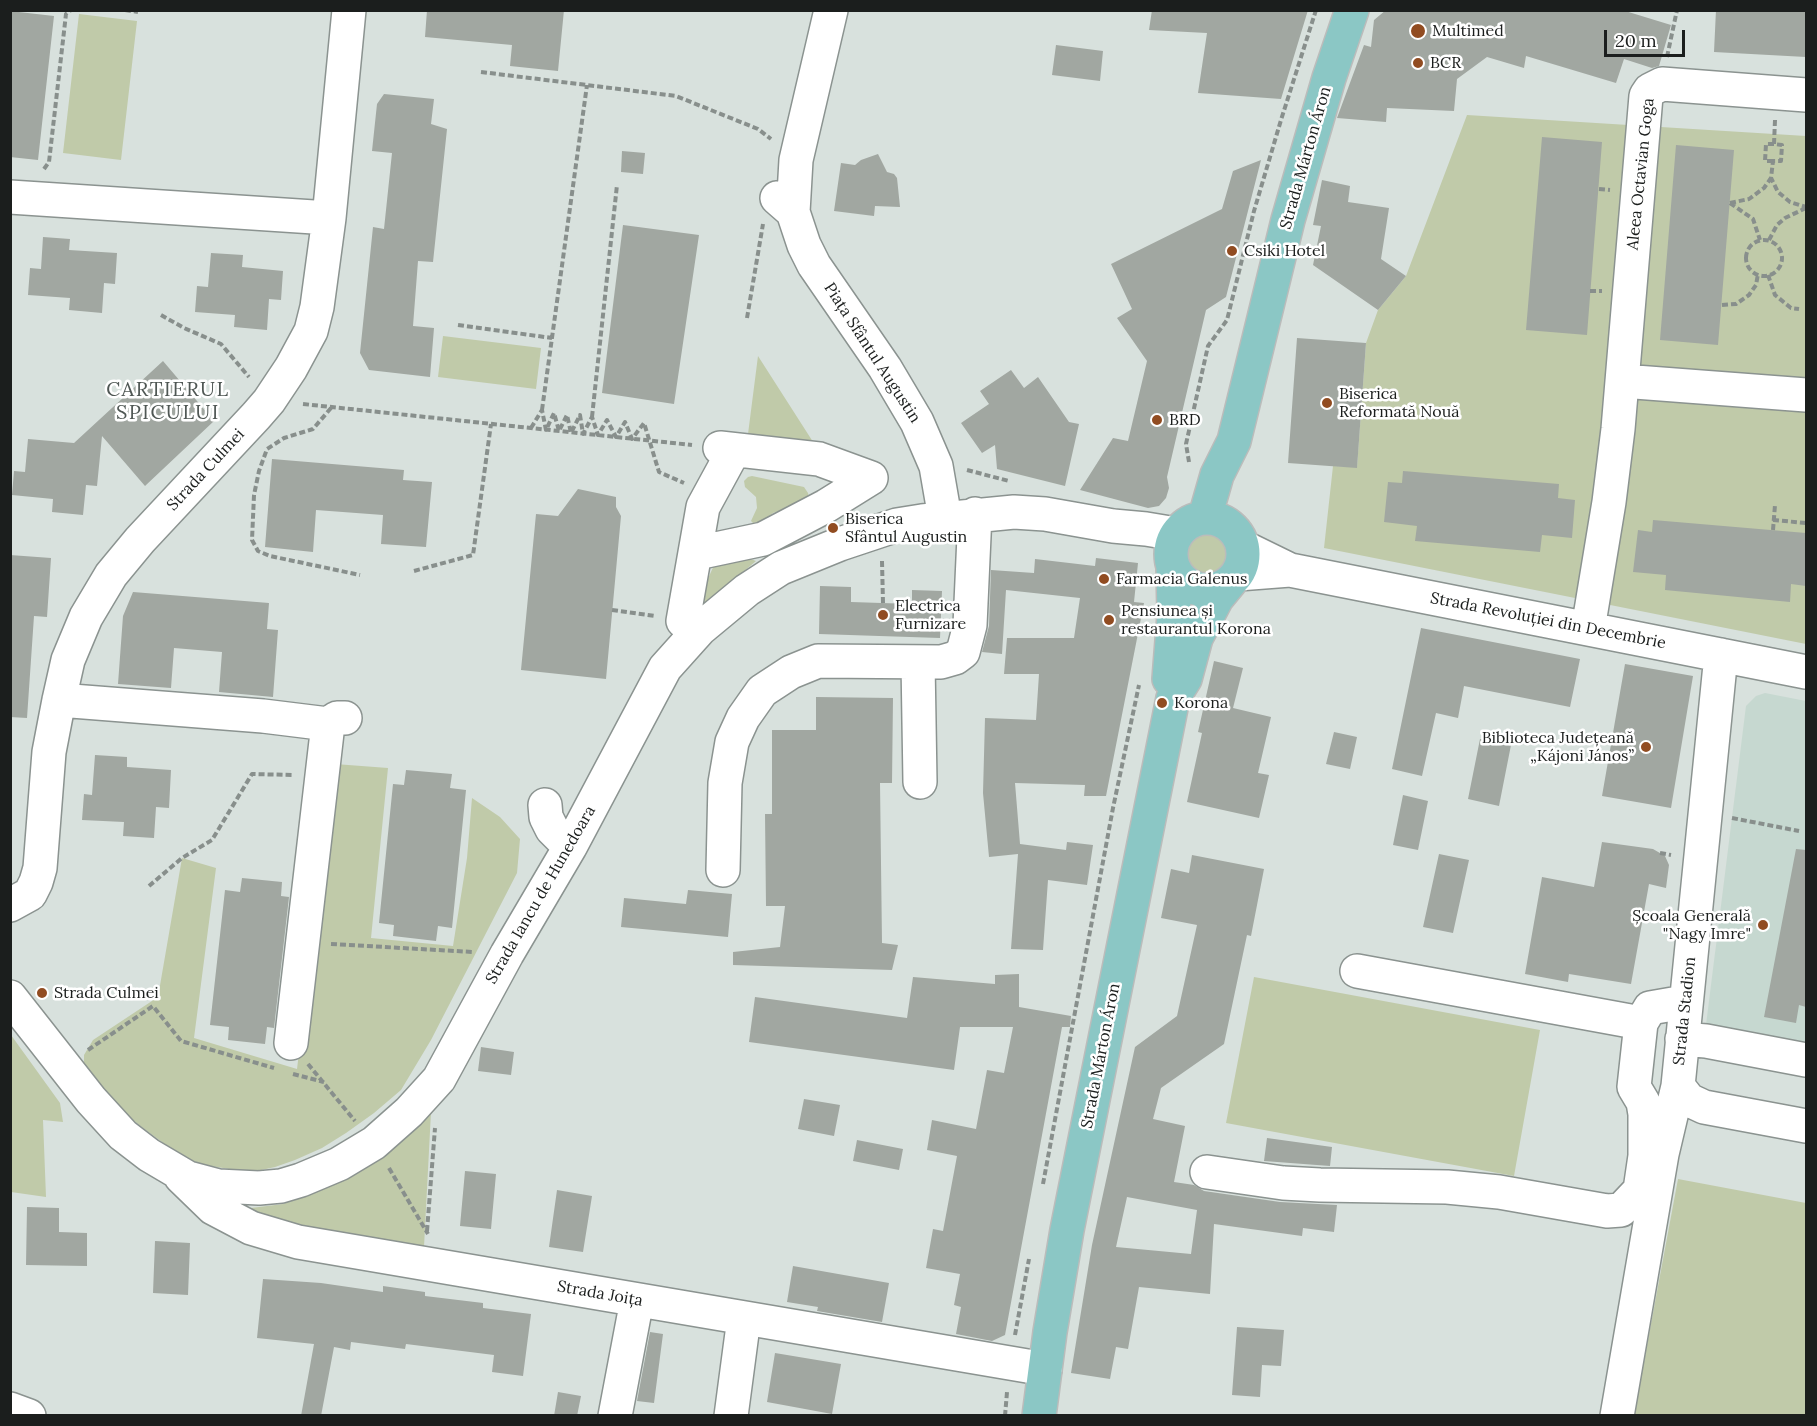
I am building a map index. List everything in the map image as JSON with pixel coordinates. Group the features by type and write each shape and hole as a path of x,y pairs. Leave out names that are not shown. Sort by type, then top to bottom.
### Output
{"main road":[{"name":"Strada Márton Áron","path":"1040,1416 1044,1369 1067,1230 1173,698 1185,679 1196,638 1217,598 1229,549 1236,479 1234,441 1294,197 1329,78 1352,13"},
{"path":"1193,520 1229,549 1215,590 1195,588 1186,584 1173,553 1184,525 1193,520"},
{"name":"Strada Márton Áron","path":"1173,553 1174,615 1169,678 1173,698"}],"street":[{"name":"Strada Culmei","path":"10,905 30,894 40,868 49,752 68,660 86,618 111,575 140,540 256,416 296,360 311,331 317,307 329,218 350,10"},
{"path":"785,205 831,10"},
{"name":"Aleea Octavian Goga","path":"1588,629 1609,502 1622,381 1646,96 1650,90 1662,84 1791,94"},
{"path":"16,197 329,218"},
{"name":"Piața Sfântul Augustin","path":"785,205 814,265 885,368 917,422 960,516 970,625 967,641 963,652 956,658 941,662 918,662"},
{"path":"1622,381 1806,395"},
{"path":"683,621 697,553 703,507 727,449 819,459 870,478 826,506 763,539 697,553"},
{"name":"Strada Iancu de Hunedoara","path":"10,997 91,1100 123,1135 148,1155 176,1172 198,1180 239,1188 281,1186 301,1180 339,1164 374,1143 409,1112 439,1079 507,954 570,847 665,668 700,629 747,590 781,568 840,544 897,525 960,516 1014,512 1045,514 1113,526 1146,529 1173,553"},
{"name":"Strada Revoluției din Decembrie","path":"1229,549 1290,570 1806,672"},
{"name":"Strada Stadion","path":"1721,655 1678,1086 1689,1100 1704,1107 1806,1126"},
{"path":"723,870 725,783 732,742 743,718 762,691 791,672 818,661 918,662 920,782"},
{"path":"59,700 337,721 322,777 287,1062"},
{"path":"545,805 546,817 552,829 570,847"},
{"path":"1357,971 1641,1023"},
{"path":"1207,1172 1283,1183 1447,1187 1488,1191 1607,1211 1622,1210 1640,1190 1645,1156 1645,1114 1643,1102 1634,1087 1641,1023 1650,1008 1673,1004 1685,1006"},
{"path":"1682,1038 1806,1060"},
{"path":"1617,1416 1662,1154 1678,1086"},
{"name":"Strada Joița","path":"176,1172 213,1208 252,1228 298,1242 1044,1369"},
{"path":"615,1416 637,1300"},
{"path":"731,1416 744,1318"},
{"path":"10,1409 29,1416"}],"path":[{"path":"16,197 49,162 66,14 70,10"},
{"path":"125,10 138,12"},
{"path":"1191,469 1186,444 1208,346 1227,320 1264,177 1316,10"},
{"path":"1662,84 1677,10"},
{"path":"480,72 676,96 758,129 771,138 774,145"},
{"path":"546,430 542,410 587,85"},
{"path":"1774,144 1791,94"},
{"path":"1766,144 1774,144 1782,145 1781,161 1765,161 1766,144"},
{"path":"1760,240 1753,219 1730,203 1749,199 1764,188 1771,178 1773,161"},
{"path":"1771,178 1778,192 1790,202 1806,208"},
{"path":"584,434 592,417 617,185"},
{"path":"747,318 764,219 785,205"},
{"path":"1769,240 1777,225 1785,218 1806,208"},
{"path":"1760,240 1769,240 1781,250 1782,262 1775,272 1768,275 1758,274 1749,267 1746,256 1751,246 1760,240"},
{"path":"1722,305 1736,304 1749,295 1756,285 1758,274"},
{"path":"1768,275 1775,295 1791,308 1799,309"},
{"path":"160,315 221,344 243,370"},
{"path":"458,325 552,338"},
{"path":"360,575 270,556 258,551 252,540 254,495 267,449 284,438 313,429 331,407 727,449"},
{"path":"531,428 542,410"},
{"path":"546,430 554,413 559,431"},
{"path":"559,431 567,414 571,433"},
{"path":"571,433 580,416 584,434"},
{"path":"592,417 598,435"},
{"path":"598,435 607,420 616,437"},
{"path":"616,437 624,422 632,439"},
{"path":"632,439 644,423 659,471 687,484"},
{"path":"414,571 473,555 491,424"},
{"path":"1773,530 1775,505"},
{"path":"1773,520 1806,523"},
{"path":"883,582 884,603"},
{"path":"612,610 683,621"},
{"path":"1042,1190 1113,808 1142,674"},
{"path":"149,886 182,858 212,840 252,774 322,777"},
{"path":"1705,812 1799,831"},
{"path":"303,943 507,954"},
{"path":"64,1066 153,1006 181,1041 287,1062 324,1082"},
{"path":"427,1232 436,1126"},
{"path":"1010,1363 1031,1248"}],"shaded area":[{"name":"Școala Generală \"Nagy Imre\"","path":"1765,693 1806,701 1806,1072 1705,1033 1746,706 1756,696"}],"green space":[{"path":"79,14 137,21 121,160 63,153"},
{"path":"1467,115 1806,136 1806,644 1324,548 1333,466 1357,467 1366,343 1378,310 1406,276"},
{"path":"443,336 541,348 536,389 438,377"},
{"path":"758,356 815,445 748,434"},
{"path":"752,476 804,487 809,497 804,502 773,513 761,522 753,523 751,521 757,508 756,497 745,487 744,481"},
{"path":"1206,531 1222,538 1229,554 1222,570 1206,577 1190,570 1183,554 1190,538"},
{"path":"745,557 756,561 736,578 694,623 702,592 715,563"},
{"path":"335,764 388,768 371,938 453,946 467,858 472,798 500,817 520,839 517,873 431,1040 401,1090 346,1133 322,1148 295,1160 257,1171 241,1171 199,1164 166,1145 139,1125 88,1081 84,1067 84,1055 93,1040 158,997 182,858 216,868 194,1038 297,1069"},
{"path":"1254,977 1540,1030 1514,1176 1226,1123"},
{"path":"11,1035 60,1103 63,1122 43,1120 46,1197 11,1192"},
{"path":"431,1112 424,1247 302,1232 243,1209 283,1204 341,1179"},
{"path":"1678,1179 1806,1203 1806,1415 1634,1415"}],"building":[{"path":"427,10 564,10 558,71 510,66 512,45 425,37"},
{"path":"1152,10 1308,10 1281,99 1198,93 1207,33 1149,30"},
{"name":"BCR","path":"1386,10 1622,10 1671,25 1659,66 1652,68 1624,59 1616,83 1526,56 1524,68 1487,57 1457,79 1454,111 1387,108 1386,122 1337,118 1364,45 1371,47 1374,20"},
{"path":"1716,10 1806,10 1806,57 1714,52"},
{"path":"10,11 54,16 38,160 10,157"},
{"path":"1056,45 1103,51 1100,81 1052,75"},
{"path":"384,94 434,99 431,124 447,129 433,262 418,261 413,326 434,328 430,377 369,370 360,353 373,227 384,229 392,153 372,151 377,104"},
{"path":"1542,137 1602,142 1587,335 1526,330"},
{"path":"1676,145 1734,150 1718,345 1660,340"},
{"path":"622,151 645,153 643,174 621,172"},
{"path":"878,154 887,172 894,174 897,178 900,207 875,206 874,216 834,211 841,163 855,165 861,160"},
{"path":"1261,160 1226,297 1206,310 1167,477 1169,488 1166,498 1159,506 1148,508 1080,490 1113,438 1128,441 1147,361 1117,318 1132,309 1111,264 1222,209 1233,171"},
{"path":"1322,180 1350,186 1348,202 1389,208 1381,259 1406,276 1378,310 1313,265 1321,226 1313,225"},
{"path":"623,225 699,235 674,404 602,393"},
{"path":"43,237 70,239 69,250 117,253 115,284 104,283 102,313 69,310 70,298 28,295 30,268 41,269"},
{"path":"211,253 243,255 242,267 283,271 281,300 269,299 267,330 234,327 235,315 195,312 197,286 208,287"},
{"name":"Biserica Reformată Nouă","path":"1297,338 1366,343 1357,468 1288,463"},
{"path":"163,361 214,421 145,486 102,436 97,486 86,485 83,515 52,512 53,499 12,495 14,471 25,472 28,439 74,443"},
{"path":"1011,370 1024,388 1038,377 1069,422 1079,424 1065,486 997,469 995,445 982,453 961,423 989,404 980,391"},
{"path":"272,459 404,470 403,480 432,482 426,547 381,544 383,515 316,510 313,552 265,547"},
{"path":"1403,471 1559,484 1558,498 1575,500 1572,538 1542,535 1540,552 1415,541 1417,526 1384,522 1388,482 1402,483"},
{"path":"578,489 616,497 616,507 621,516 606,679 521,670 536,514 558,516"},
{"path":"1653,520 1806,533 1806,586 1791,584 1790,602 1665,590 1666,575 1633,572 1638,530 1652,532"},
{"path":"10,555 51,558 47,617 34,616 27,718 10,717"},
{"path":"1096,558 1138,563 1134,602 1144,603 1106,796 1084,796 1085,785 1015,783 1020,844 1066,850 1067,842 1093,845 1087,885 1048,880 1043,950 1011,949 1018,854 989,857 983,793 985,718 1036,720 1039,674 1004,674 1007,638 1074,638 1080,598 1006,590 1002,654 982,652 989,626 991,570 1034,573 1035,559 1095,566"},
{"path":"820,586 851,587 851,602 912,604 912,590 942,591 940,638 819,634"},
{"path":"133,592 269,603 267,629 278,630 273,697 219,692 222,652 174,648 171,688 118,684 123,616"},
{"path":"1421,628 1580,659 1570,707 1464,686 1458,718 1436,713 1422,776 1392,769"},
{"path":"1214,661 1243,668 1233,708 1271,717 1258,773 1269,775 1259,818 1187,802 1202,733 1198,732"},
{"name":"Biblioteca Județeană „Kájoni János”","path":"1625,664 1693,676 1671,808 1602,796"},
{"path":"816,697 893,698 892,783 880,783 882,943 898,945 892,970 733,965 733,952 780,947 785,906 766,906 765,814 772,814 772,730 816,730"},
{"path":"1334,732 1357,737 1350,769 1326,764"},
{"path":"1480,739 1511,745 1499,806 1468,799"},
{"path":"95,755 127,757 127,767 171,770 169,808 156,807 154,838 123,836 124,822 82,820 84,794 92,795"},
{"path":"406,770 452,774 450,788 466,790 452,928 438,926 436,941 393,936 394,925 379,923 393,784 404,785"},
{"path":"1403,795 1428,801 1418,850 1393,845"},
{"path":"1602,842 1653,849 1665,856 1669,865 1666,888 1649,884 1631,984 1569,974 1568,982 1525,974 1542,877 1594,887"},
{"path":"1796,849 1806,850 1806,1007 1799,1005 1796,1023 1764,1017"},
{"path":"1439,854 1469,860 1453,933 1423,927"},
{"path":"1192,855 1264,869 1251,936 1247,935 1224,1044 1161,1088 1153,1119 1185,1126 1174,1182 1194,1185 1204,1191 1280,1202 1337,1205 1334,1232 1303,1228 1302,1236 1214,1224 1210,1294 1139,1287 1128,1349 1116,1347 1110,1379 1071,1373 1092,1245 1135,1047 1177,1016 1197,925 1161,918 1171,869 1189,873","holes":["1127,1197 1197,1210 1191,1254 1116,1247"]},
{"path":"242,878 282,882 281,896 289,897 274,1028 267,1027 265,1044 228,1040 229,1027 210,1025 225,890 240,892"},
{"path":"688,890 732,894 728,937 621,927 624,898 686,904"},
{"path":"1019,974 1019,1007 1071,1016 1070,1027 1062,1027 1005,1335 992,1341 956,1334 961,1307 954,1305 960,1274 926,1268 933,1229 943,1231 957,1156 927,1150 932,1120 976,1129 987,1070 1004,1073 1013,1027 960,1027 954,1070 749,1042 755,997 907,1018 913,977 995,984 995,975"},
{"path":"481,1047 514,1052 511,1075 478,1071"},
{"path":"804,1099 840,1105 834,1136 798,1129"},
{"path":"1267,1138 1332,1147 1330,1166 1264,1161"},
{"path":"857,1140 903,1149 899,1170 853,1161"},
{"path":"465,1171 496,1174 491,1229 460,1226"},
{"path":"557,1190 592,1196 583,1252 549,1247"},
{"path":"27,1207 59,1208 59,1232 87,1233 87,1266 26,1265"},
{"path":"155,1241 190,1243 188,1295 153,1293"},
{"path":"793,1266 889,1283 882,1322 817,1311 818,1307 787,1302"},
{"path":"263,1279 321,1283 383,1292 383,1286 425,1292 425,1296 483,1303 483,1308 531,1314 523,1376 492,1372 494,1355 406,1344 405,1349 351,1342 350,1350 334,1347 321,1416 301,1416 314,1344 257,1338"},
{"path":"1237,1327 1284,1330 1281,1366 1262,1365 1260,1397 1232,1395"},
{"path":"650,1332 663,1334 654,1403 637,1401"},
{"path":"775,1353 841,1364 832,1414 767,1402"},
{"path":"558,1392 581,1396 577,1416 554,1416"}],"place":[{"name":"Multimed","path":"1418,31"},
{"name":"BCR","path":"1418,63"},
{"name":"Csiki Hotel","path":"1232,251"},
{"name":"Biserica Reformată Nouă","path":"1327,403"},
{"name":"BRD","path":"1157,420"},
{"name":"Biserica Sfântul Augustin","path":"833,528"},
{"name":"Farmacia Galenus","path":"1104,579"},
{"name":"Electrica Furnizare","path":"883,615"},
{"name":"Pensiunea și restaurantul Korona","path":"1109,620"},
{"name":"Korona","path":"1162,703"},
{"name":"Biblioteca Județeană „Kájoni János”","path":"1646,747"},
{"name":"Școala Generală \"Nagy Imre\"","path":"1763,925"},
{"name":"Strada Culmei","path":"42,993"}],"district":[{"name":"CARTIERUL SPICULUI","path":"168,402"}]}
